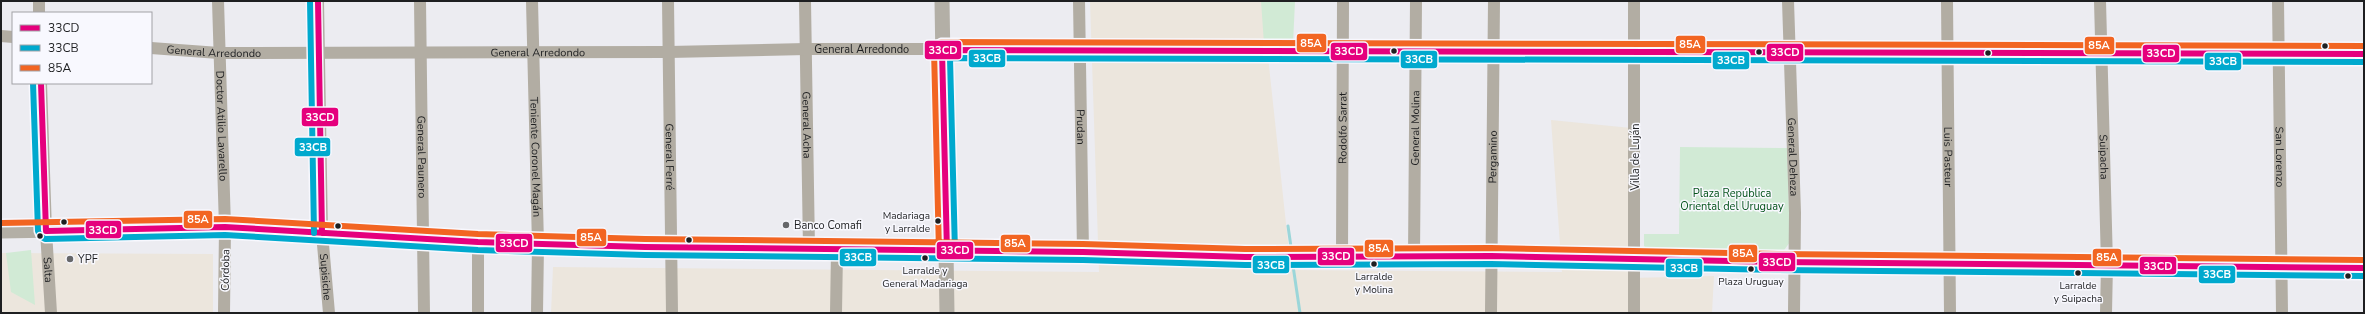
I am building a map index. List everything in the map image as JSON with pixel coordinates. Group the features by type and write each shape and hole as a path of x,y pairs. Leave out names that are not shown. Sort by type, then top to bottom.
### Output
{"main road":[{"path":"942,1 948,252 947,313"},
{"path":"1,231 225,227 538,245 948,252"}],"street":[{"path":"39,1 39,12"},
{"name":"Doctor Atilio Lavarello","path":"218,1 225,227"},
{"name":"Supisiche","path":"318,1 322,233 329,313"},
{"name":"General Paunero","path":"420,1 424,313"},
{"name":"Teniente Coronel Magán","path":"532,1 538,245 537,313"},
{"name":"General Ferré","path":"668,1 672,313"},
{"name":"General Acha","path":"805,1 809,249"},
{"name":"Prudan","path":"1079,1 1081,51 1083,252"},
{"name":"Rodolfo Sarrat","path":"1342,255 1343,1"},
{"name":"General Molina","path":"1414,256 1416,1"},
{"name":"Pergamino","path":"1491,313 1494,1"},
{"name":"Villa de Luján","path":"1634,1 1634,313"},
{"name":"General Deheza","path":"1788,1 1796,232 1794,262 1794,313"},
{"name":"Luis Pasteur","path":"1947,1 1950,313"},
{"name":"Suipacha","path":"2100,1 2107,264 2106,313"},
{"name":"San Lorenzo","path":"2278,1 2280,54 2282,313"},
{"path":"1,36 12,37"},
{"name":"General Arredondo","path":"152,48 219,53 669,52 806,49 1081,51 1342,50 1416,52 1634,53 1948,52 2101,54 2364,54"},
{"name":"Salta","path":"41,84 46,231 51,313"},
{"name":"Córdoba","path":"224,313 225,227"},
{"path":"478,242 478,313"},
{"path":"836,313 837,251"},
{"path":"948,252 1083,252 1272,256 1491,256 1794,262 2107,264 2364,268"}],"shaded area":[{"path":"1090,1 1262,1 1291,270 1562,272 1551,120 1631,128 1630,278 1714,276 1712,313 551,313 553,267 1099,272"},
{"path":"1,253 213,254 213,313 1,313"}],"green space":[{"path":"1261,1 1295,1 1293,44 1264,44"},
{"name":"Plaza República Oriental del Uruguay","path":"1680,147 1787,148 1790,242 1782,253 1651,252 1644,246 1644,234 1679,234"},
{"path":"31,250 35,305 11,292 6,253"}],"waterway":[{"path":"1288,226 1292,254"},
{"path":"1292,259 1300,313"}],"transit line":[{"name":"33CB","path":"310,1 314,233"},
{"name":"33CD","path":"318,1 322,233"},
{"name":"85A","path":"939,252 934,50 936,45 941,42 2364,46"},
{"name":"33CD","path":"947,252 942,50 2364,54"},
{"name":"33CB","path":"955,252 950,58 2364,62"},
{"name":"33CB","path":"33,84 38,231 40,236 45,239 225,235 478,250 645,255 1083,260 1245,265 1491,264 1778,270 2364,276"},
{"name":"33CD","path":"41,84 46,231 225,227 478,242 645,247 1083,252 1245,257 1491,256 1778,262 2364,268"},
{"name":"85A","path":"1,223 225,219 478,234 645,239 1083,244 1245,249 1491,248 1778,254 2364,260"}],"place":[{"name":"Madariaga y Larralde","path":"938,221"},
{"name":"Banco Comafi","path":"786,225"},
{"name":"Larralde y General Madariaga","path":"925,258"},
{"name":"YPF","path":"70,259"},
{"name":"Larralde y Molina","path":"1374,264"},
{"name":"Plaza Uruguay","path":"1751,269"},
{"name":"Larralde y Suipacha","path":"2078,273"}]}
